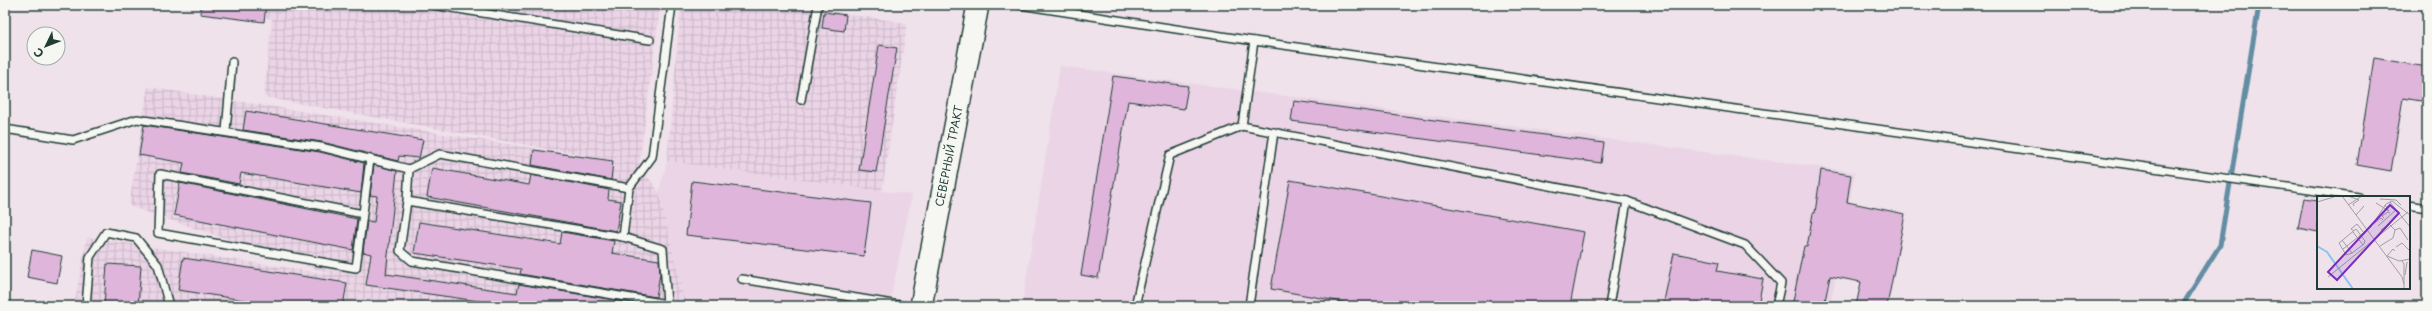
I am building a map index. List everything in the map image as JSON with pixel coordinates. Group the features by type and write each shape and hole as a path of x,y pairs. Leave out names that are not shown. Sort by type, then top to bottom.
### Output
{"main road":[{"name":"СЕВЕРНЫЙ ТРАКТ","path":"921,306 978,5"}],"lane":[{"path":"433,5 650,40"},
{"path":"623,237 629,188 652,157 672,5"},
{"path":"801,100 818,5"},
{"path":"1020,5 1254,41 2353,196"},
{"path":"1242,126 1254,41"},
{"path":"226,131 232,62"},
{"path":"5,129 73,140 137,119 226,131 321,148 409,169 440,154 629,188"},
{"path":"1135,306 1170,155 1242,126 1627,201 1745,245 1781,283 1776,306"},
{"path":"1249,306 1274,132"},
{"path":"363,214 160,174 158,233 356,268 363,214 370,159"},
{"path":"408,201 623,237 663,249 667,304 412,261 400,250 408,201 409,169"},
{"path":"1609,306 1627,201"},
{"path":"2410,205 2427,208"},
{"path":"86,306 90,257 106,232 136,238 158,265 169,306"},
{"path":"742,279 905,306"}],"shaded area":[{"path":"199,5 642,5 660,8 639,165 659,192 686,306 74,306 87,237 334,275 129,206 148,87 614,161 264,97 272,19"},
{"path":"681,5 786,5 907,23 882,191 667,161"},
{"path":"1060,66 1855,172 1830,306 1022,306"},
{"path":"667,161 912,195 889,306 686,306 659,192"}],"building":[{"path":"201,5 266,5 264,22 200,14"},
{"path":"824,12 846,15 844,31 822,28"},
{"path":"879,45 897,48 876,172 859,170"},
{"path":"2374,58 2427,67 2427,102 2403,98 2391,171 2357,165"},
{"path":"1113,76 1188,86 1184,109 1128,101 1098,278 1081,275"},
{"path":"1294,101 1604,143 1601,163 1291,121"},
{"path":"246,111 423,140 419,158 399,156 398,161 322,142 243,130"},
{"path":"144,125 320,152 364,163 361,193 241,173 239,184 182,173 184,163 139,155"},
{"path":"534,150 613,161 611,180 532,165"},
{"path":"374,165 397,171 386,274 517,293 519,284 649,306 513,306 366,285 371,254 363,252 367,221 374,222 377,196 370,195"},
{"path":"432,168 529,185 531,175 609,190 608,199 621,201 616,231 427,197"},
{"path":"1821,170 1851,175 1847,202 1905,214 1887,306 1856,306 1861,282 1830,276 1824,306 1792,306 1804,246 1807,247 1813,213 1815,213"},
{"path":"1290,180 1584,232 1570,306 1365,306 1271,289"},
{"path":"692,181 871,203 864,256 686,235"},
{"path":"180,183 357,219 353,250 174,215"},
{"path":"2304,198 2317,200 2317,232 2298,228"},
{"path":"419,222 560,244 562,232 614,241 612,253 659,260 660,274 656,297 520,274 521,269 414,253"},
{"path":"32,250 62,256 57,283 27,277"},
{"path":"1674,253 1719,262 1717,271 1763,279 1758,306 1663,306"},
{"path":"183,258 347,283 343,306 283,306 178,290"},
{"path":"107,264 141,266 138,306 104,306"}],"waterway":[{"path":"2182,306 2220,245 2259,5"}]}
